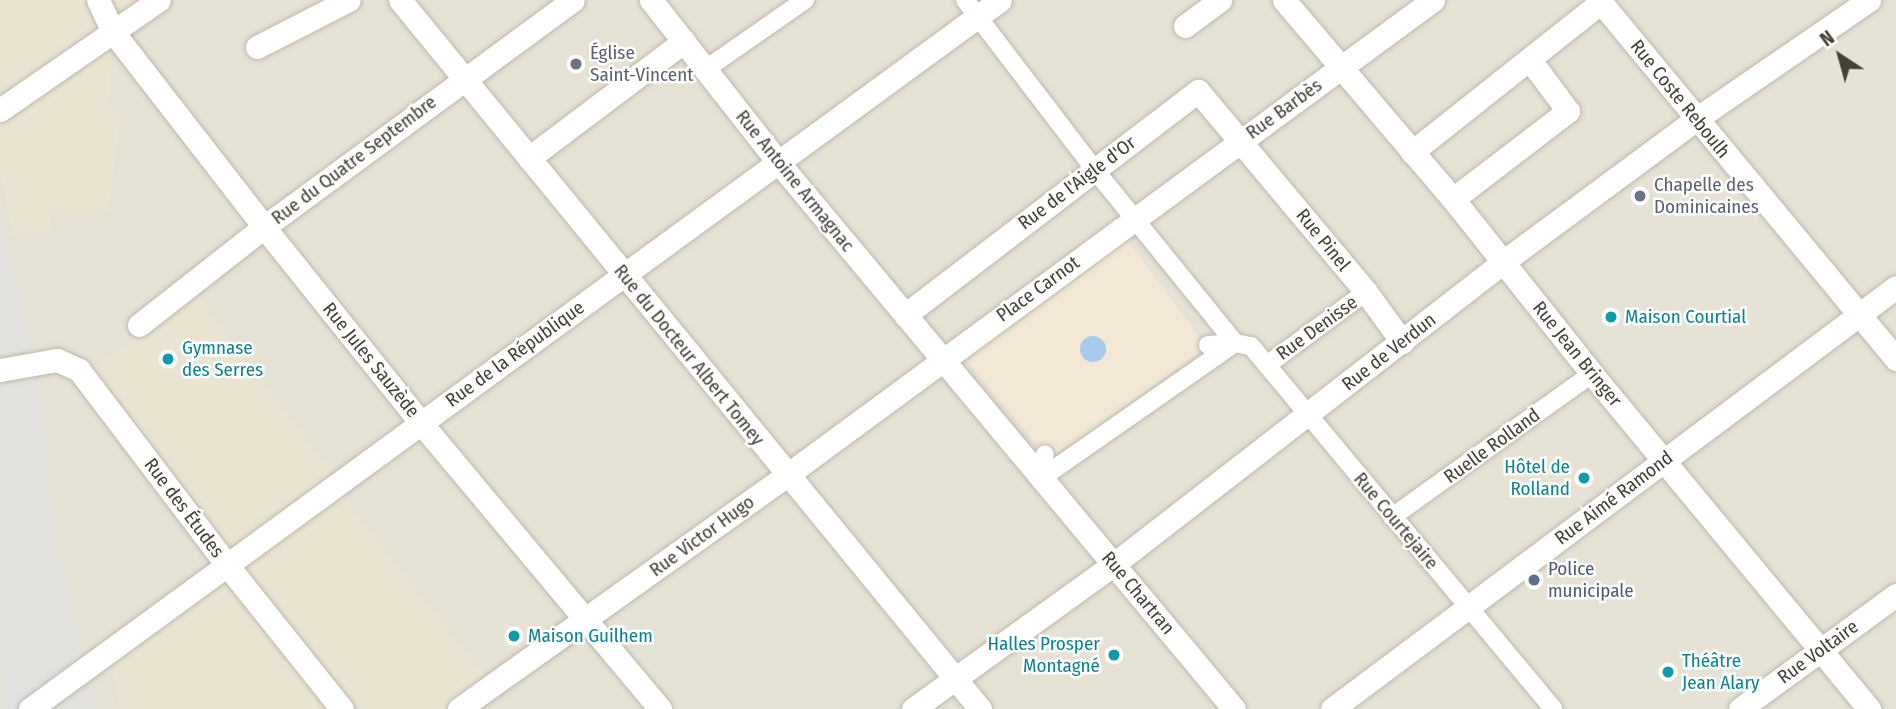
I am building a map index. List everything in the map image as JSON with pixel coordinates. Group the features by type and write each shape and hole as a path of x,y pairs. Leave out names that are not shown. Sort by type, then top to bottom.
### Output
{"street":[{"name":"Rue Jules Sauzède","path":"99,0 113,32 264,226 421,423 660,709"},
{"path":"0,110 159,0"},
{"path":"257,47 349,0"},
{"name":"Rue du Docteur Albert Tomey","path":"400,0 980,709"},
{"name":"Rue du Quatre Septembre","path":"139,326 264,226 573,0"},
{"name":"Rue Antoine Armagnac","path":"651,0 778,162 905,315 953,359"},
{"path":"706,69 804,0"},
{"name":"Rue de la République","path":"30,709 778,162 972,8 1000,0"},
{"path":"1185,26 1220,0"},
{"name":"Rue Jean Bringer","path":"1284,0 1453,198 1592,374 1869,709"},
{"name":"Rue Barbès","path":"1134,219 1433,0"},
{"name":"Rue de Verdun","path":"913,709 1114,564 1503,262 1696,119 1869,0"},
{"path":"1412,152 1530,60 1600,1"},
{"name":"Rue Coste Reboulh","path":"1600,1 1896,359"},
{"path":"972,8 1095,170 1235,343"},
{"path":"529,158 684,41"},
{"path":"1453,198 1568,111 1530,60"},
{"name":"Rue de l'Aigle d'Or","path":"905,315 1198,91 1241,140"},
{"name":"Rue Pinel","path":"1241,140 1366,292 1402,342"},
{"path":"1128,241 1134,219"},
{"name":"Place Carnot","path":"953,359 1134,219"},
{"name":"Rue Aimé Ramond","path":"1332,709 1896,287"},
{"name":"Rue Denisse","path":"1267,365 1366,292"},
{"path":"1208,345 1235,343"},
{"path":"1040,479 1235,343"},
{"name":"Rue Courtejaire","path":"1235,343 1251,346 1553,709"},
{"path":"953,359 1040,479"},
{"name":"Rue Victor Hugo","path":"459,709 953,359"},
{"name":"Rue des Études","path":"0,370 57,360 79,370 227,565 342,709"},
{"name":"Ruelle Rolland","path":"1392,517 1592,374"},
{"path":"1040,479 1045,454"},
{"name":"Rue Chartran","path":"1040,479 1234,709"},
{"name":"Rue Voltaire","path":"1740,709 1896,594"}],"shaded area":[{"path":"0,0 1896,0 1896,709 0,709"},
{"path":"0,0 149,0 0,103"},
{"path":"113,46 108,105 121,109 108,212 49,212 52,230 13,236 0,167 0,124"},
{"path":"0,216 41,381 51,517 96,709 1,709"},
{"path":"1124,240 1128,241 1207,347 1053,457 1045,454 965,359"},
{"path":"195,293 332,473 232,553 92,370"},
{"path":"341,495 488,680 445,709 354,709 242,567"},
{"path":"224,579 331,709 120,709 111,660"}],"water":[{"path":"1093,336 1102,340 1106,349 1102,358 1093,362 1084,358 1080,349 1084,340"}],"place":[{"name":"Église Saint-Vincent","path":"576,64"},
{"name":"Chapelle des Dominicaines","path":"1640,196"},
{"name":"Maison Courtial","path":"1611,317"},
{"name":"Gymnase des Serres","path":"168,359"},
{"name":"Hôtel de Rolland","path":"1584,478"},
{"name":"Police municipale","path":"1534,580"},
{"name":"Maison Guilhem","path":"514,636"},
{"name":"Halles Prosper Montagné","path":"1114,655"},
{"name":"Théâtre Jean Alary","path":"1668,672"}]}
